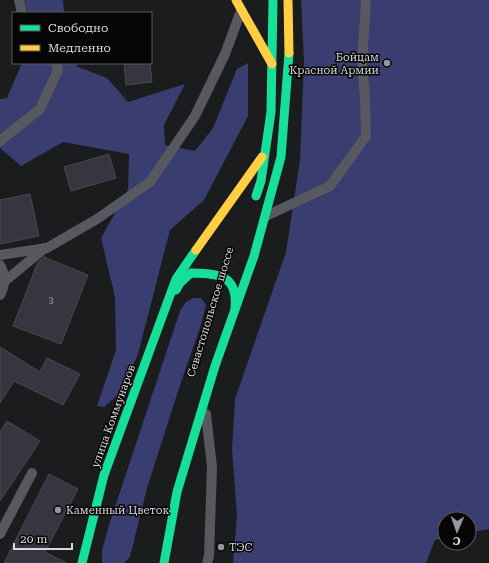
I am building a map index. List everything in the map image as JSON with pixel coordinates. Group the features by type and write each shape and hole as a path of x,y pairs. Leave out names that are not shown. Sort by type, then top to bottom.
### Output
{"main road":[{"path":"236,0 272,65 285,101"},
{"path":"254,203 261,181 271,112 273,0"},
{"path":"164,563 177,492 204,401 254,256 281,157 289,56 288,0"},
{"name":"улица Коммунаров","path":"82,563 104,475 176,279 264,154"},
{"path":"246,198 281,157"},
{"name":"улица Коммунаров","path":"176,279 236,210"},
{"path":"166,304 180,283 191,273 216,274 233,281 236,296 235,308"},
{"name":"Севастопольское шоссе","path":"226,305 233,281"},
{"path":"166,304 194,282 212,283"},
{"name":"Севастопольское шоссе","path":"192,412 219,327"}],"lane":[{"path":"19,0 22,12"},
{"path":"265,216 330,186 366,136 362,64 366,0"},
{"path":"5,281 46,248 97,219 150,182 195,116 225,54 242,9"},
{"path":"0,141 40,109 58,70 56,64"},
{"path":"0,255 46,248"},
{"path":"0,265 2,267 5,281 0,296"},
{"path":"204,401 212,467 209,556 207,563"},
{"path":"0,534 32,473"}],"shaded area":[{"path":"24,0 63,0 64,12 28,12"},
{"path":"301,0 489,0 489,529 477,531 477,511 437,511 437,540 435,540 426,563 233,563 237,516 232,450 235,399 286,252 300,160 304,61"},
{"path":"248,63 248,116 204,200 170,230 138,354 121,392 104,407 97,406 116,350 115,297 101,238 128,190 129,154 63,142 21,166 0,148 0,99 7,98 22,64 76,64 78,67 107,78 128,102 185,84 164,125 165,145 195,151 213,128 237,69"},
{"path":"193,298 201,298 206,305 200,328 147,488 130,557 124,563 102,563 102,550 110,522 180,311 186,302"}],"building":[{"path":"124,64 150,64 152,82 126,85"},
{"path":"109,154 116,178 71,191 64,167"},
{"path":"30,194 39,236 0,244 0,200"},
{"path":"44,257 88,275 61,344 13,326 38,262"},
{"path":"0,347 40,372 47,358 80,374 63,405 14,381 0,403"},
{"path":"7,421 40,441 0,501 0,432"},
{"path":"49,474 78,489 45,552 66,563 4,563"}],"traffic: fast":[{"path":"256,196 261,181 271,112 273,0"},
{"path":"164,563 177,492 215,366 254,256 281,157 289,53"},
{"path":"82,563 104,475 176,279 196,250"},
{"path":"176,290 180,283 191,273 218,276 230,282 235,297 235,308"}],"traffic: slow":[{"path":"236,0 272,64"},
{"path":"288,0 289,53"},
{"path":"196,250 262,157"}],"place":[{"name":"Бойцам Красной Армии","path":"387,63"},
{"name":"Каменный Цветок","path":"58,510"},
{"name":"ТЭС","path":"221,547"}]}
